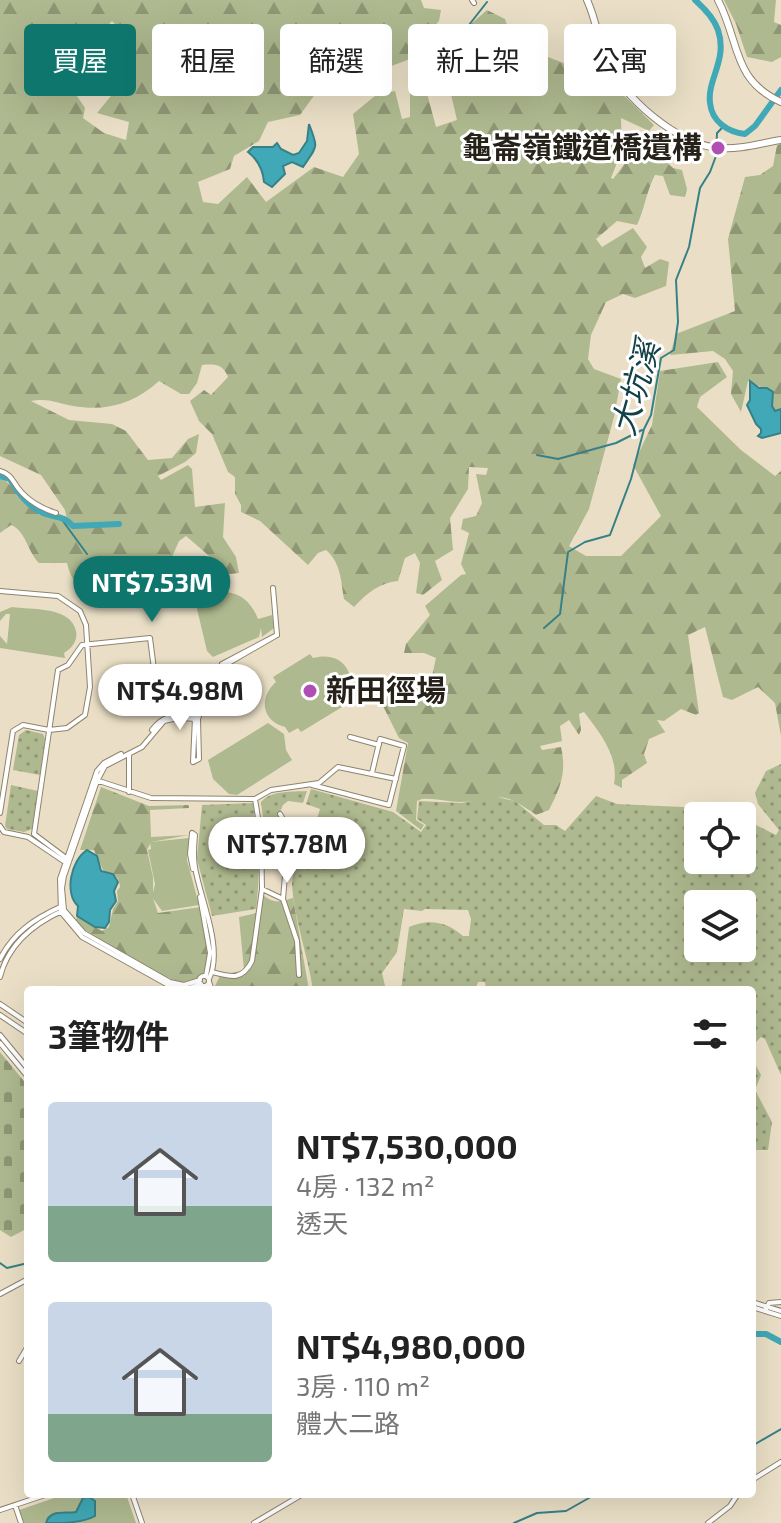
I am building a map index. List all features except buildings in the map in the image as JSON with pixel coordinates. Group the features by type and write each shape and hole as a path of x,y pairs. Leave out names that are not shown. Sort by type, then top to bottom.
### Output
{"main road":[{"path":"589,0 610,69 642,106 683,137 717,146 781,138"},
{"path":"720,0 747,71 770,95 781,100"}],"street":[{"path":"0,471 14,479 18,488 41,509 56,513"},
{"path":"197,717 199,759 195,763 192,759 197,717 220,668 277,635 273,588"},
{"path":"0,591 58,596 72,603 85,619 90,687 85,715 67,728 49,730 23,725 13,731 0,813"},
{"path":"67,860 34,834 58,670 68,665 79,648 150,638 156,685"},
{"path":"174,986 82,937 62,908 60,879 96,780 105,766 148,743 164,721 197,717"},
{"path":"350,737 379,745"},
{"path":"96,780 129,792 162,799 255,799 271,790 312,785 389,805 404,746 380,739 372,773"},
{"path":"129,754 129,792"},
{"path":"312,785 343,767 396,779"},
{"path":"212,972 241,976 252,961 262,889 261,844 255,799"},
{"path":"280,814 289,829 283,899 297,941 299,975"},
{"path":"0,826 4,832 28,837 67,860"},
{"path":"192,986 200,982 205,985 208,979 212,972 210,929 195,869 195,835 192,833 192,867 207,926 210,953 208,979 211,986"},
{"path":"261,844 285,861"},
{"path":"262,889 283,899"},
{"path":"0,959 24,928 62,908"},
{"path":"0,977 7,958 21,939 62,908"},
{"path":"0,1004 24,1020"},
{"path":"0,1015 24,1031"},
{"path":"0,1035 24,1064"},
{"path":"0,1043 24,1072"},
{"path":"0,1294 24,1281"},
{"path":"766,1309 769,1303 781,1302"},
{"path":"756,1305 781,1313"},
{"path":"19,1361 24,1353"},
{"path":"756,1478 781,1462"},
{"path":"0,1510 36,1498"},
{"path":"133,1498 142,1523"},
{"path":"254,1523 296,1498"},
{"path":"708,1523 735,1498"},
{"path":"15,1505 21,1523"}],"green space":[{"path":"0,0 421,0 424,8 441,10 439,21 436,24 408,24 408,60 392,66 392,24 280,24 280,96 314,96 300,115 268,122 259,141 234,156 230,169 198,182 203,202 218,204 247,177 266,202 314,167 343,177 359,154 353,114 375,96 392,96 392,92 395,91 402,119 410,117 410,96 428,96 436,127 457,120 451,96 548,96 548,57 564,63 564,96 624,96 654,125 649,131 621,118 622,150 611,178 632,154 654,143 665,148 662,158 673,168 682,170 687,189 685,197 670,195 663,176 655,175 637,225 617,221 596,239 602,247 633,228 647,247 641,257 645,268 660,259 669,262 666,286 635,298 623,294 606,302 591,335 588,359 594,369 621,379 589,509 569,546 586,556 621,556 661,516 633,465 652,425 660,371 718,362 727,377 700,397 697,407 741,450 775,476 781,471 781,736 775,703 758,687 732,700 723,697 705,627 688,635 699,713 696,715 681,709 664,721 657,720 665,732 649,739 644,754 647,763 622,780 622,788 614,784 614,764 607,746 584,712 579,714 579,735 569,720 560,726 562,741 540,746 542,750 561,747 563,756 561,780 549,810 536,815 505,798 460,802 422,799 417,801 416,820 424,825 421,830 396,811 408,743 399,738 378,696 398,699 432,676 436,658 424,653 404,653 406,644 430,615 425,606 466,574 461,564 469,533 461,529 463,519 476,516 482,503 476,474 486,475 488,468 469,467 468,489 450,518 453,550 435,561 442,580 423,595 416,593 420,563 415,553 405,558 398,581 374,590 354,607 344,599 337,566 326,550 318,553 308,565 260,521 241,512 235,494 235,477 228,472 212,434 199,421 190,401 204,390 211,395 228,377 221,367 202,365 197,383 189,394 181,394 159,381 140,395 109,407 85,408 48,400 31,401 69,420 112,424 126,431 148,460 172,458 188,439 199,434 196,453 158,476 161,480 188,465 192,469 195,507 225,503 223,537 236,557 239,573 230,574 186,536 179,541 169,564 159,558 145,564 147,575 160,585 165,600 144,607 119,588 93,595 76,582 67,563 39,563 16,528 11,525 0,533 0,479 6,481 40,515 67,520 65,510 41,475 0,456"},
{"path":"724,0 776,0 774,22 781,25 781,57 772,62 747,57"},
{"path":"487,10 505,19 507,24 471,24"},
{"path":"781,144 781,409 775,413 771,406 774,393 748,381 741,412 731,394 733,371 725,359 713,351 670,355 676,334 735,311 728,239 745,177 760,175 773,166 777,145"},
{"path":"226,592 246,601 258,619 272,615 274,628 262,637 261,628 259,637 213,657 207,651 197,609 199,603 214,594"},
{"path":"12,607 49,611 67,617 73,623 76,638 64,653 65,658 0,648 0,636 7,644 10,614 0,621 0,612"},
{"name":"新田徑場","path":"310,654 313,658 324,656 343,663 349,673 353,694 344,699 347,704 301,732 298,728 289,733 285,727 271,720 265,702 276,682 273,677"},
{"path":"268,723 284,734 286,750 292,760 237,795 229,794 213,779 208,760"},
{"path":"26,730 43,734 45,739 40,775 13,770 19,735"},
{"path":"781,764 781,1075 765,1039 761,1037 756,1042 756,986 486,986 485,982 478,982 476,986 402,986 409,927 438,923 469,936 471,919 468,910 404,909 397,952 382,973 385,986 312,986 292,885 298,854 314,829 320,809 306,804 311,789 393,812 421,832 426,825 417,819 419,801 461,803 497,797 515,801 544,825 556,825 565,831 596,796 617,804 684,807 684,874 756,874 756,825 776,835 779,830 758,804 755,793 766,771"},
{"path":"11,785 38,791 32,829 24,832 5,826"},
{"path":"101,787 149,806 189,805 189,808 150,810 151,837 189,835 151,842 147,850 158,913 201,907 207,970 192,982 177,981 148,967 75,922 77,917 102,931 109,927 118,901 117,891 120,887 117,877 103,870 94,850 80,850"},
{"path":"307,791 303,803 288,801 283,805 278,817 284,825 284,852 280,854 266,841 261,802 276,794"},
{"path":"253,803 258,869 256,909 212,916 197,859 202,805"},
{"path":"189,838 187,860 199,905 162,911 152,897 155,884 148,850 151,849 150,842"},
{"path":"263,895 277,901 293,898 308,986 215,986 220,976 244,970 239,917 261,912"},
{"path":"0,1052 24,1081 24,1230 11,1237 0,1230"},
{"path":"756,1066 761,1075 756,1088"},
{"path":"756,1092 772,1122 768,1150 756,1150"},
{"path":"54,1498 127,1498 136,1523 24,1523 19,1510"}],"water":[{"path":"309,124 315,147 303,167 292,162 283,166 285,174 272,187 264,182 259,165 248,152 253,147 273,147 277,143 293,155 299,153 307,141"},
{"path":"750,381 759,388 773,392 772,406 775,411 781,409 781,433 762,438 758,436 761,429 747,405"},
{"path":"87,850 97,856 101,871 113,874 118,882 114,891 116,901 105,928 95,927 77,916 78,906 71,893 73,869"},
{"path":"83,1498 95,1501 95,1516 65,1523 46,1523 54,1514 76,1512"}],"waterway":[{"path":"695,0 718,30 721,51 710,94 711,110 717,121 745,134 755,126 781,90"},
{"path":"470,24 487,2"},
{"name":"大坑溪","path":"544,628 560,614 568,552 585,542 610,535 631,479 644,429 651,415 661,358 674,350 678,322 676,280 689,247 700,188 710,172 716,156 717,133 723,127"},
{"path":"537,455 558,459 616,443 642,430"},
{"path":"0,476 10,479 33,507 63,518 73,526 119,524"},
{"path":"60,517 87,554"},
{"path":"0,1263 7,1268 24,1264"},
{"path":"756,1334 766,1334 781,1342"},
{"path":"756,1444 781,1429"},
{"path":"514,1523 537,1513 566,1511 589,1498"}],"place":[{"name":"龜崙嶺鐵道橋遺構","path":"718,148"},
{"name":"新田徑場","path":"310,691"}]}
